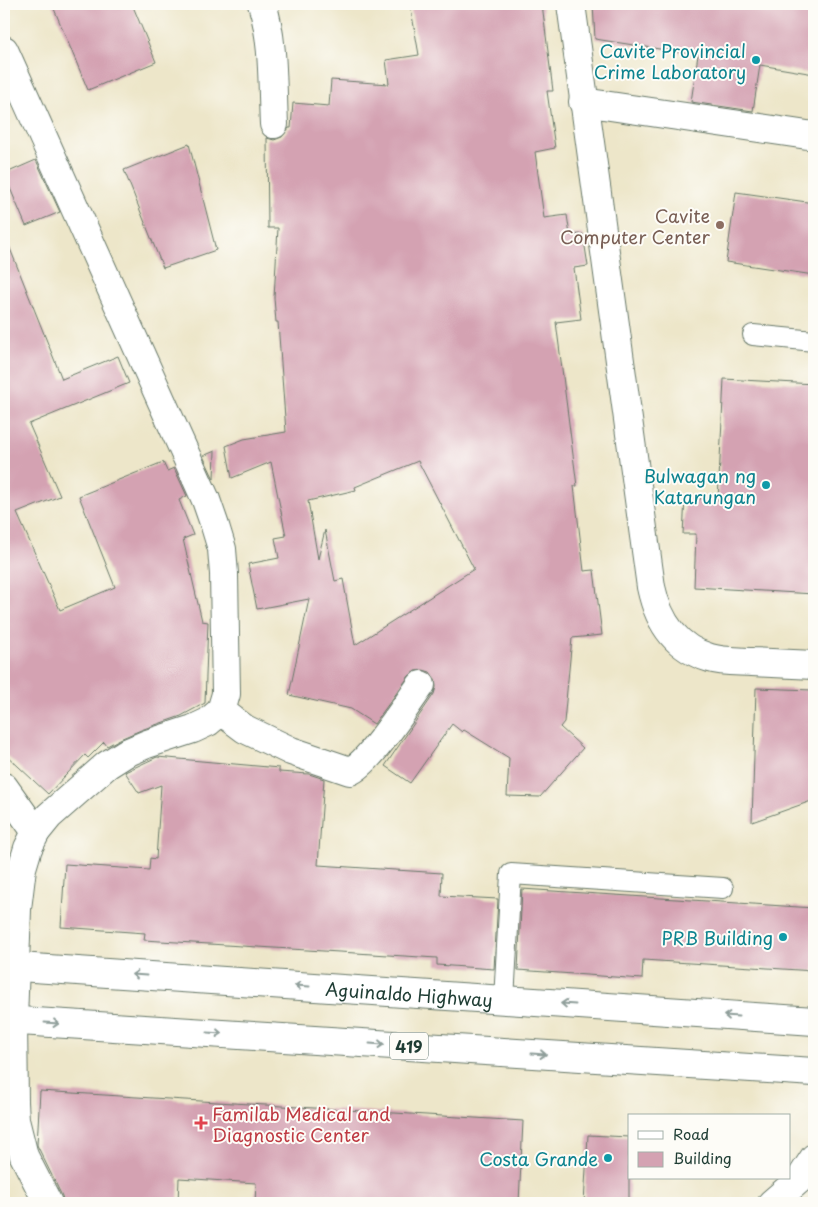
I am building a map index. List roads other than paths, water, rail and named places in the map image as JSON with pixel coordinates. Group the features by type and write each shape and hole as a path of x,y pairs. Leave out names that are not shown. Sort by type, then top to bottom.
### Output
{"main road":[{"path":"262,4 266,15 270,50 274,124"},
{"path":"571,4 583,102 655,606 664,624 677,639 692,650 709,658 814,665"},
{"path":"4,50 194,473 222,549 224,574 226,694 221,711 208,722 147,744 126,753 107,765 49,816 36,832 28,848 22,868 10,967 8,1020 15,1120 24,1156 48,1203"},
{"path":"583,102 814,136"},
{"path":"221,711 245,728 291,751 350,771 356,769 368,757 421,685"},
{"path":"4,787 36,832"},
{"name":"Aguinaldo Highway","path":"10,967 814,1021"},
{"name":"419","path":"8,1020 814,1072"},
{"path":"772,1203 801,1178 814,1158"}],"lane":[{"path":"753,335 814,341"},
{"path":"504,1000 512,874 723,888"}],"place":[{"name":"Cavite Provincial Crime Laboratory","path":"756,60"},
{"name":"Cavite Computer Center","path":"720,225"},
{"name":"Bulwagan ng Katarungan","path":"766,485"},
{"name":"PRB Building","path":"783,937"},
{"name":"Familab Medical and Diagnostic Center","path":"201,1123"},
{"name":"Costa Grande","path":"608,1158"}]}
